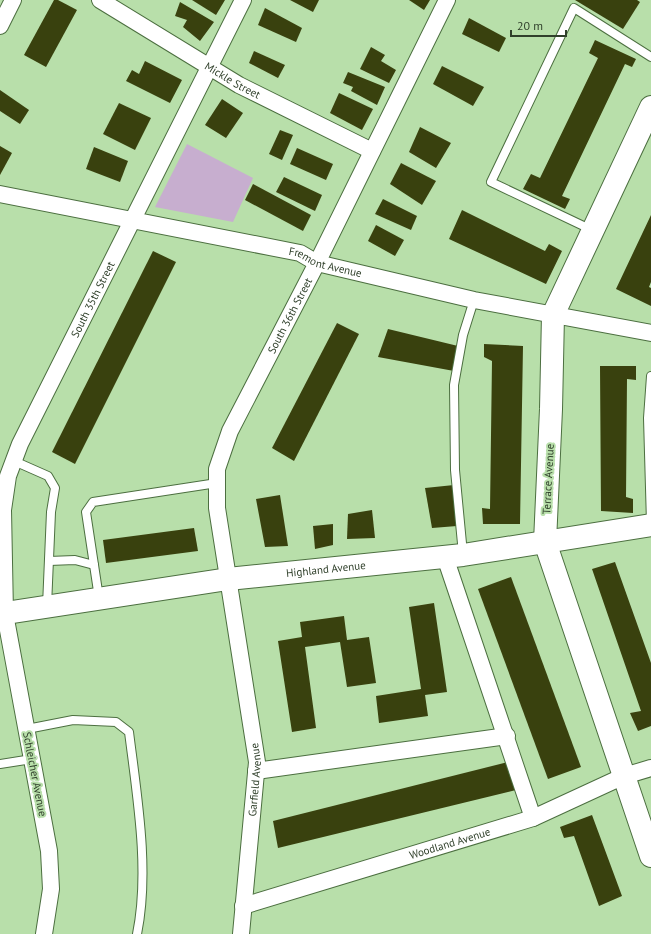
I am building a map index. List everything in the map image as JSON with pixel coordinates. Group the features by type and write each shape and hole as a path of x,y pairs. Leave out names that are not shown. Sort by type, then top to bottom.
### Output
{"street":[{"path":"0,26 13,0"},
{"name":"Mickle Street","path":"100,0 239,85 372,151"},
{"name":"South 35th Street","path":"2,614 3,510 8,476 20,444 242,0"},
{"name":"South 36th Street","path":"228,579 217,508 217,469 230,431 317,263 447,0"},
{"name":"Terrace Avenue","path":"651,107 594,231 553,315 551,409 545,542 651,856"},
{"name":"Fremont Avenue","path":"0,194 131,221 300,253 317,263 474,300 651,333"},
{"name":"Highland Avenue","path":"2,614 228,579 454,556 651,524"},
{"path":"454,556 507,736 533,818"},
{"name":"Garfield Avenue","path":"228,579 256,762 242,906 241,934"},
{"name":"Schleicher Avenue","path":"2,614 32,759 49,851 51,889 44,934"},
{"path":"256,771 507,736"},
{"name":"Woodland Avenue","path":"242,906 533,818 624,776 651,768"}],"lane":[{"path":"594,231 492,182 574,8 651,57"},
{"path":"454,556 454,385 463,335 474,300"},
{"path":"651,376 648,418 651,524"},
{"path":"14,461 48,476 55,488 51,512 47,607"},
{"path":"99,599 86,512 93,502 217,483"},
{"path":"49,561 75,560 94,565"},
{"path":"26,729 73,720 116,722 129,732 140,815 142,909 136,934"},
{"path":"0,764 32,759"}],"shaded area":[{"path":"187,144 253,178 233,222 155,207"}],"building":[{"path":"54,0 58,0 77,10 46,67 24,55"},
{"path":"192,0 225,0 216,15"},
{"path":"290,0 319,0 313,12"},
{"path":"409,0 430,0 424,10"},
{"path":"575,0 637,0 640,2 623,29"},
{"path":"180,2 214,22 200,41 183,27 187,20 175,16"},
{"path":"265,8 302,28 296,42 258,25"},
{"path":"469,18 506,38 499,52 462,34"},
{"path":"595,40 636,59 632,67 625,64 562,196 570,199 565,209 523,189 531,174 540,178 598,58 589,53"},
{"path":"371,47 385,55 381,61 396,70 389,83 360,69"},
{"path":"254,51 285,65 278,78 249,63"},
{"path":"145,61 182,80 170,103 126,81 132,70 139,74"},
{"path":"442,66 484,87 473,106 433,84"},
{"path":"348,72 385,87 377,105 351,91 353,87 343,83"},
{"path":"0,90 29,110 20,124 0,111"},
{"path":"339,93 373,109 362,130 330,113"},
{"path":"222,99 243,113 226,138 205,125"},
{"path":"119,103 151,118 135,150 103,134"},
{"path":"420,127 451,143 436,168 409,152"},
{"path":"280,130 293,135 282,160 269,154"},
{"path":"0,146 12,153 0,175"},
{"path":"94,147 128,161 120,182 86,169"},
{"path":"297,148 333,164 326,180 290,164"},
{"path":"401,163 436,181 422,205 390,184"},
{"path":"284,177 322,195 315,211 276,192"},
{"path":"253,184 311,215 303,231 245,200"},
{"path":"383,199 417,216 411,230 375,214"},
{"path":"462,210 545,251 549,244 562,251 546,284 449,239"},
{"path":"651,215 651,282 649,287 651,288 651,306 616,289"},
{"path":"376,225 404,240 395,256 368,241"},
{"path":"153,251 176,262 75,464 52,452"},
{"path":"337,323 359,334 294,461 272,448"},
{"path":"388,329 458,346 454,371 378,357"},
{"path":"484,344 523,346 520,524 483,524 482,508 490,509 492,361 484,357"},
{"path":"600,366 636,366 636,380 627,379 626,497 633,499 633,513 601,511"},
{"path":"454,485 457,526 432,528 425,488"},
{"path":"280,495 288,546 265,547 256,499"},
{"path":"372,510 375,538 347,539 348,514"},
{"path":"333,524 333,545 315,549 313,526"},
{"path":"194,528 198,551 106,563 103,540"},
{"path":"615,562 651,663 651,726 638,731 630,713 641,711 592,569"},
{"path":"511,577 581,767 548,779 478,589"},
{"path":"434,603 447,692 425,695 428,716 379,723 376,696 421,689 409,607"},
{"path":"344,616 347,640 369,637 376,683 347,687 340,642 305,647 316,728 292,732 278,641 302,637 300,622"},
{"path":"508,762 516,790 278,848 273,821"},
{"path":"592,815 622,896 599,906 574,836 564,838 560,827"}]}
